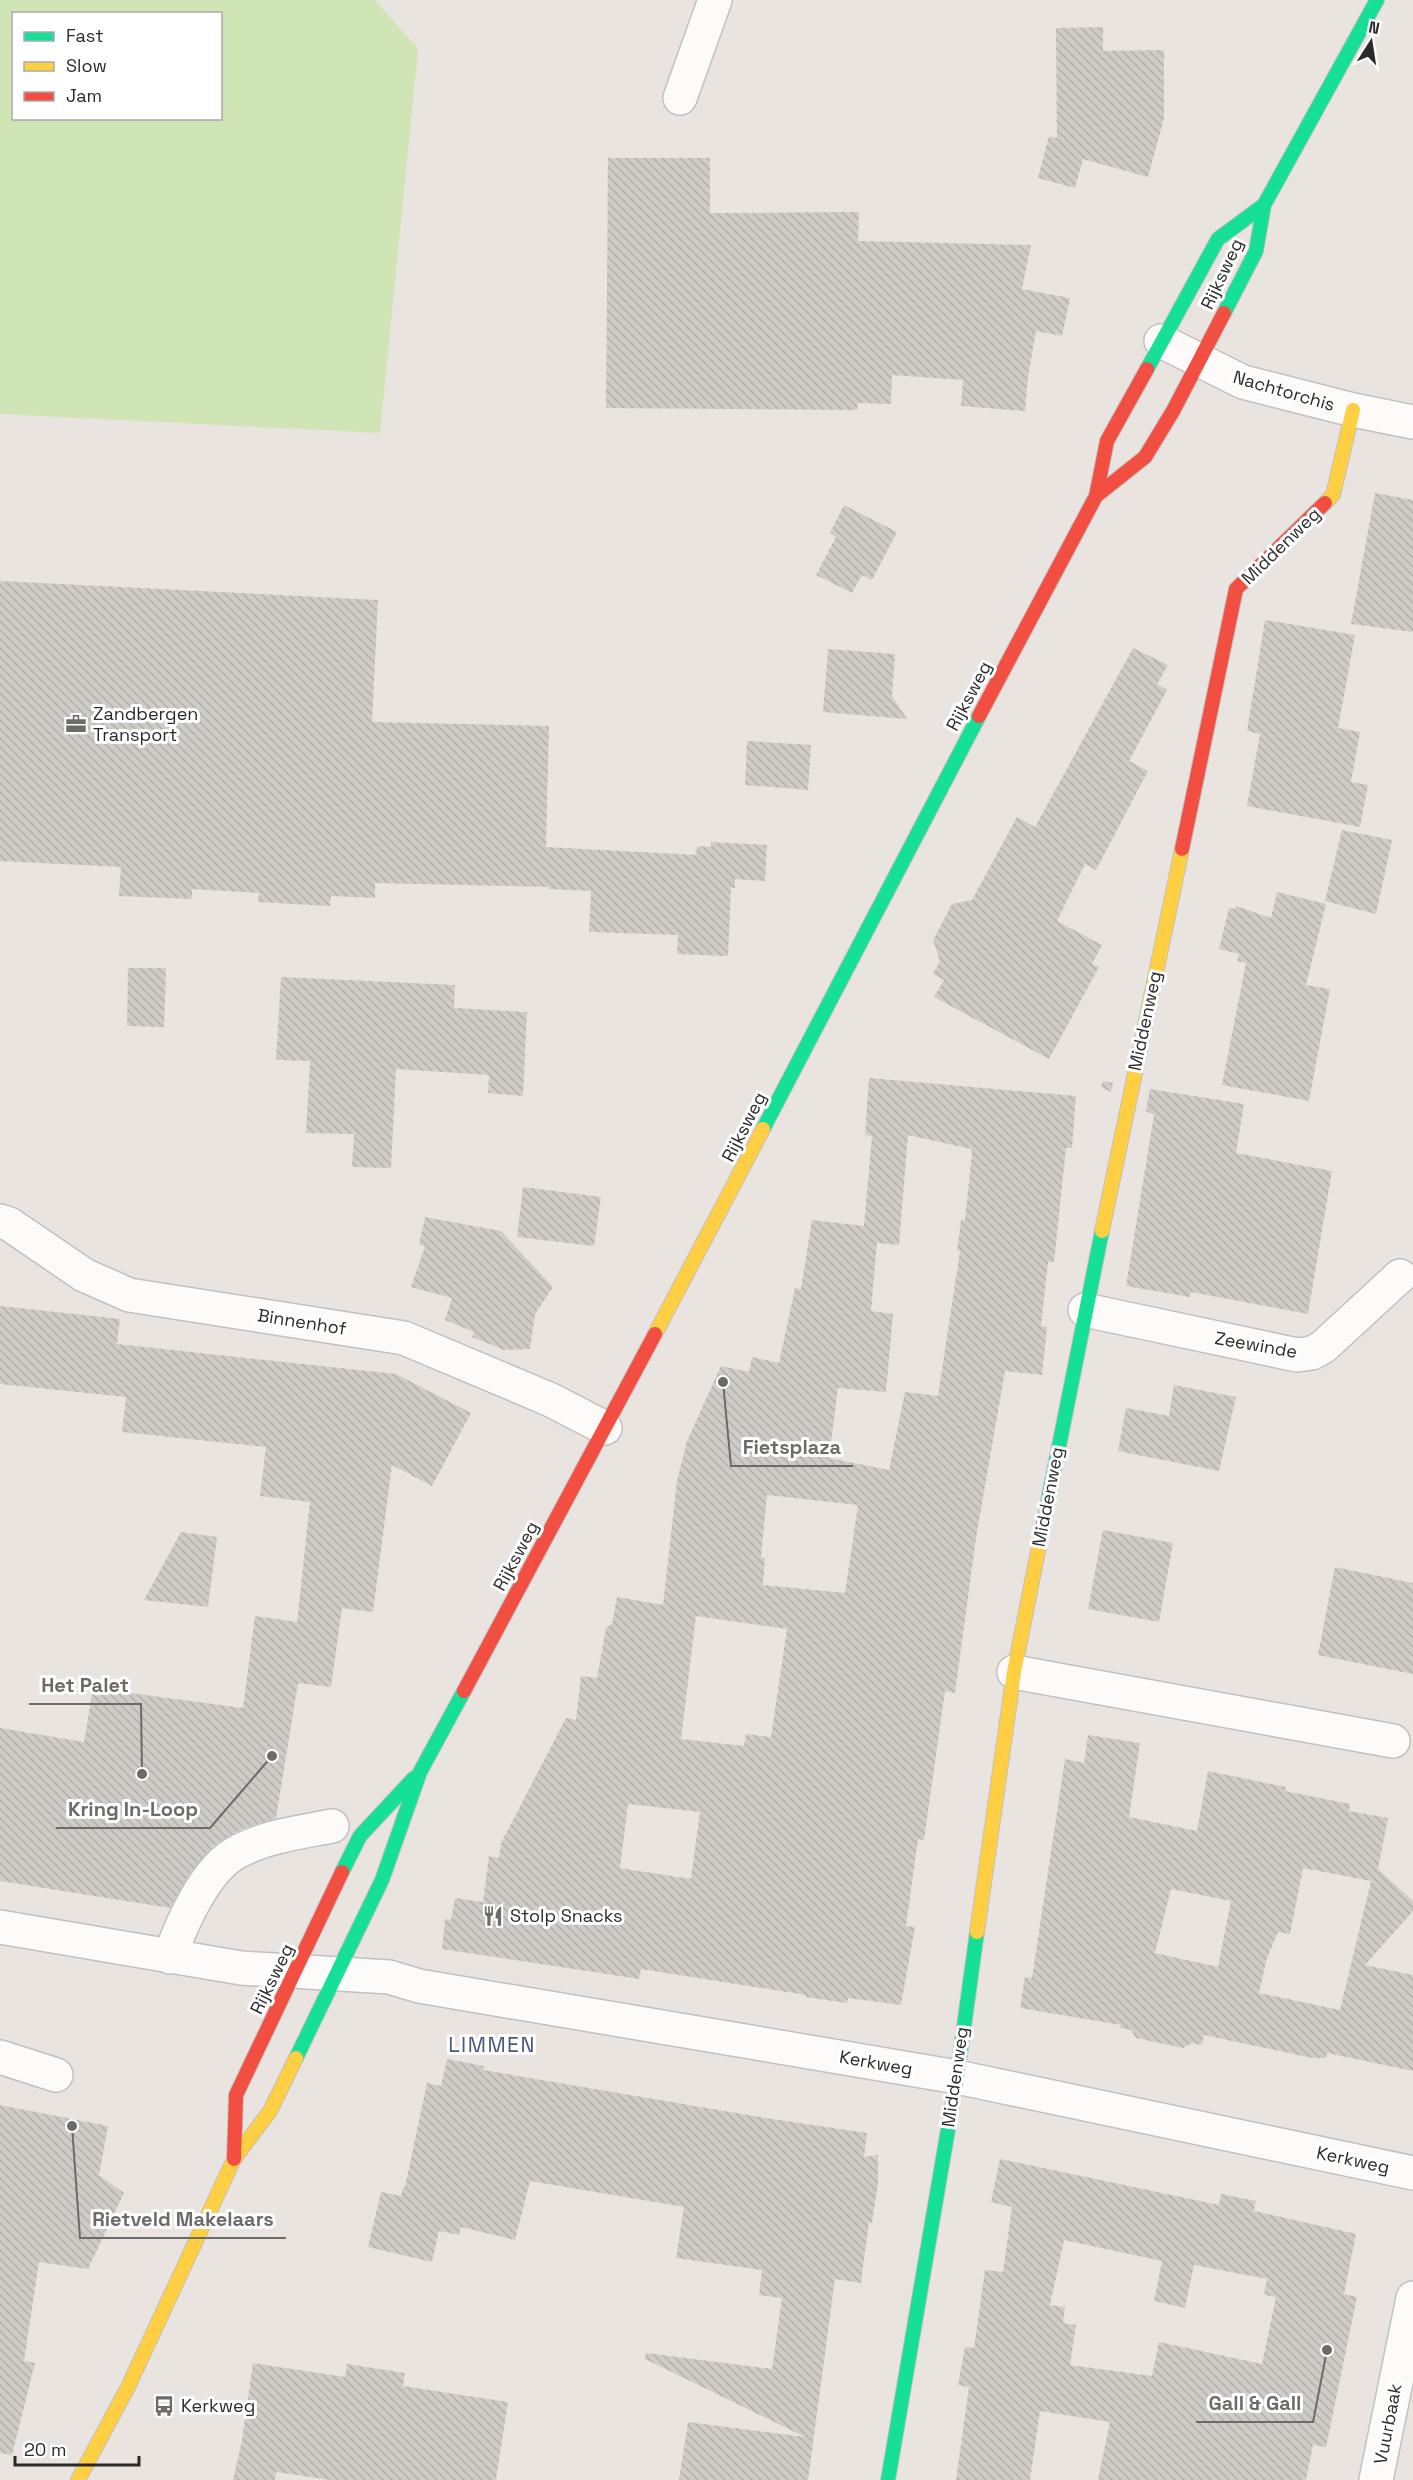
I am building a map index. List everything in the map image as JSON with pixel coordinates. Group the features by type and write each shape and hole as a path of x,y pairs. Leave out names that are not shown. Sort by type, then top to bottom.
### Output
{"main road":[{"name":"Rijksweg","path":"1096,496 1145,457 1199,362 1256,251 1264,205 1377,0"},
{"name":"Rijksweg","path":"78,2480 128,2387 234,2159 270,2111 382,1880 420,1772 605,1428 1096,496 1107,441 1218,238 1264,205"},
{"name":"Middenweg","path":"888,2480 957,2077 1014,1672 1085,1310 1236,589 1333,495 1353,410"},
{"name":"Rijksweg","path":"234,2159 236,2095 360,1836 420,1772"}],"street":[{"path":"680,98 715,0"},
{"name":"Nachtorchis","path":"1161,341 1243,382 1353,410 1413,422"},
{"name":"Binnenhof","path":"0,1221 9,1224 84,1275 129,1295 404,1338 551,1400 605,1428"},
{"name":"Zeewinde","path":"1085,1310 1297,1355 1312,1353 1323,1347 1401,1276"},
{"path":"1014,1672 1393,1742"},
{"path":"170,1957 182,1921 209,1878 236,1852 265,1840 332,1826"},
{"name":"Kerkweg","path":"0,1927 241,1968 389,1977 419,1986 957,2077 1413,2173"},
{"path":"0,2057 56,2075"},
{"name":"Vuurbaak","path":"1376,2480 1413,2298"}],"green space":[{"path":"0,0 375,0 418,49 380,433 0,414"}],"building":[{"path":"1103,27 1103,51 1164,50 1164,118 1148,177 1083,159 1075,188 1038,178 1049,136 1057,138 1056,28"},
{"path":"608,158 710,158 710,213 859,212 858,241 1031,245 1022,289 1070,298 1062,336 1036,331 1025,411 961,406 963,380 892,375 891,404 858,403 857,410 606,408"},
{"path":"1375,493 1413,500 1413,632 1351,624"},
{"path":"844,505 897,532 872,580 862,575 852,593 816,575 836,537 830,533"},
{"path":"0,581 378,600 372,722 549,726 546,847 696,855 697,846 711,847 711,842 767,845 765,881 735,879 735,888 731,888 728,956 677,954 678,935 589,932 591,891 549,889 549,887 375,883 375,898 331,896 330,906 258,902 259,893 192,889 192,899 119,896 121,867 0,861"},
{"path":"1265,620 1355,635 1338,728 1360,732 1351,782 1368,785 1360,827 1247,806 1260,734 1247,731"},
{"path":"1133,648 1168,665 1157,684 1167,690 1129,761 1148,771 1096,870 1085,864 1057,921 1102,945 1092,964 1099,967 1049,1059 934,997 944,980 933,974 940,961 933,940 952,904 972,900 1017,817 1035,827"},
{"path":"828,649 895,654 892,696 907,719 823,712"},
{"path":"747,741 811,745 808,790 745,785"},
{"path":"1342,830 1392,840 1376,914 1325,901"},
{"path":"1277,892 1326,904 1306,985 1330,989 1309,1101 1222,1085 1246,963 1237,961 1239,954 1219,949 1229,908 1235,909 1236,906 1271,918"},
{"path":"128,968 166,968 164,1027 127,1026"},
{"path":"281,977 455,985 454,1008 527,1012 523,1096 488,1093 489,1075 396,1069 391,1168 352,1167 354,1134 306,1133 310,1061 276,1060"},
{"path":"869,1078 1076,1096 1072,1148 1066,1148 1054,1262 1048,1262 1041,1326 1047,1327 1042,1375 1005,1371 976,1538 955,1693 945,1691 924,1840 918,1839 906,1926 915,1927 901,2005 848,1998 847,2003 641,1969 639,1979 442,1949 445,1919 451,1920 455,1898 483,1902 489,1856 499,1858 501,1843 566,1718 576,1720 581,1676 597,1678 606,1628 612,1624 617,1597 663,1605 677,1481 687,1441 721,1366 749,1372 752,1357 779,1363 795,1288 801,1289 812,1220 864,1226 872,1136 865,1135","holes":["908,1135 971,1149 965,1220 961,1220 957,1251 960,1251 938,1396 905,1392 889,1470 829,1458 838,1388 886,1392 893,1314 871,1311 877,1243 899,1245","767,1495 858,1505 845,1593 763,1585 765,1558 761,1558","696,1616 787,1629 771,1737 746,1734 744,1746 681,1739","628,1804 700,1812 691,1879 620,1868"]},
{"path":"1103,1081 1113,1083 1111,1092 1101,1087"},
{"path":"1150,1089 1244,1104 1236,1153 1332,1171 1308,1314 1191,1292 1190,1297 1126,1286 1154,1115 1146,1111"},
{"path":"523,1187 601,1197 594,1246 517,1237"},
{"path":"425,1217 501,1231 553,1287 535,1314 530,1349 504,1350 472,1337 474,1332 445,1320 452,1298 411,1287 425,1247 419,1244"},
{"path":"0,1306 120,1319 117,1344 396,1374 471,1413 432,1486 392,1465 373,1612 342,1608 331,1687 298,1683 276,1818 242,1829 214,1845 190,1873 170,1908 0,1881 0,1728 84,1742 93,1688 243,1708 255,1616 297,1622 310,1502 260,1496 266,1447 122,1432 126,1397 0,1384"},
{"path":"1174,1385 1236,1397 1219,1471 1118,1451 1126,1408 1169,1416"},
{"path":"1103,1530 1173,1543 1159,1622 1088,1609"},
{"path":"181,1532 217,1537 208,1607 144,1600"},
{"path":"1335,1567 1413,1583 1413,1674 1318,1655"},
{"path":"1088,1735 1140,1743 1129,1817 1197,1831 1208,1771 1286,1787 1285,1791 1350,1804 1349,1811 1388,1818 1378,1869 1413,1901 1413,1911 1365,1965 1413,1975 1413,2071 1327,2053 1326,2058 1312,2058 1204,2035 1202,2045 1192,2043 1183,2048 1136,2038 1131,2030 1120,2028 1121,2025 1020,2008 1025,1977 1032,1978 1065,1759 1084,1763","holes":["1303,1868 1371,1881 1340,2010 1259,1993 1267,1958 1278,1932 1290,1934","1171,1889 1231,1901 1218,1967 1155,1953"]},
{"path":"447,2059 484,2066 483,2070 867,2133 864,2157 878,2155 878,2183 872,2223 869,2222 861,2283 835,2279 808,2480 679,2480 688,2422 805,2437 645,2359 646,2353 772,2369 782,2298 759,2295 762,2270 676,2258 684,2207 530,2181 515,2240 461,2227 459,2235 439,2231 432,2262 368,2247 381,2192 401,2196 403,2187 405,2187 427,2083 441,2086"},
{"path":"0,2105 108,2126 99,2175 124,2193 88,2269 39,2262 24,2361 35,2363 12,2455 0,2453"},
{"path":"1000,2159 1219,2205 1221,2194 1256,2201 1254,2211 1356,2234 1344,2294 1357,2297 1326,2447 1313,2445 1306,2480 1098,2480 1110,2422 1040,2411 1030,2480 956,2480 969,2387 958,2385 965,2347 974,2348 985,2270 1003,2272 1012,2207 991,2202","holes":["1064,2240 1162,2261 1154,2301 1185,2308 1194,2265 1267,2279 1264,2295 1276,2297 1262,2364 1159,2342 1152,2376 1070,2365 1076,2325 1063,2323 1065,2307 1050,2305"]},
{"path":"253,2363 345,2377 347,2364 405,2373 403,2386 508,2402 496,2480 330,2480 276,2472 275,2480 233,2480 242,2440"}],"traffic: fast":[{"path":"1224,313 1256,251 1264,205 1377,0"},
{"path":"1147,369 1218,239 1264,205"},
{"path":"763,1129 979,716"},
{"path":"1043,1526 1102,1231"},
{"path":"296,2058 382,1880 420,1772 464,1691"},
{"path":"342,1872 360,1836 414,1778"},
{"path":"888,2480 957,2077 977,1932"}],"traffic: slow":[{"path":"1325,503 1333,495 1353,410"},
{"path":"1102,1231 1182,849"},
{"path":"655,1334 763,1129"},
{"path":"977,1932 1014,1672 1043,1526"},
{"path":"78,2480 128,2387 234,2159 270,2111 296,2058"}],"traffic: jam":[{"path":"1096,496 1145,457 1173,411 1224,313"},
{"path":"979,716 1096,496 1107,441 1147,369"},
{"path":"1182,849 1236,589 1325,503"},
{"path":"464,1691 655,1334"},
{"path":"234,2159 236,2095 342,1872"}],"place":[{"name":"Zandbergen Transport","path":"76,724"},
{"name":"Fietsplaza","path":"723,1382"},
{"name":"Kring In-Loop","path":"272,1756"},
{"name":"Het Palet","path":"142,1774"},
{"name":"Stolp Snacks","path":"493,1916"},
{"name":"Rietveld Makelaars","path":"72,2126"},
{"name":"Gall & Gall","path":"1327,2350"},
{"name":"Kerkweg","path":"164,2406"}],"district":[{"name":"LIMMEN","path":"492,2045"}]}
